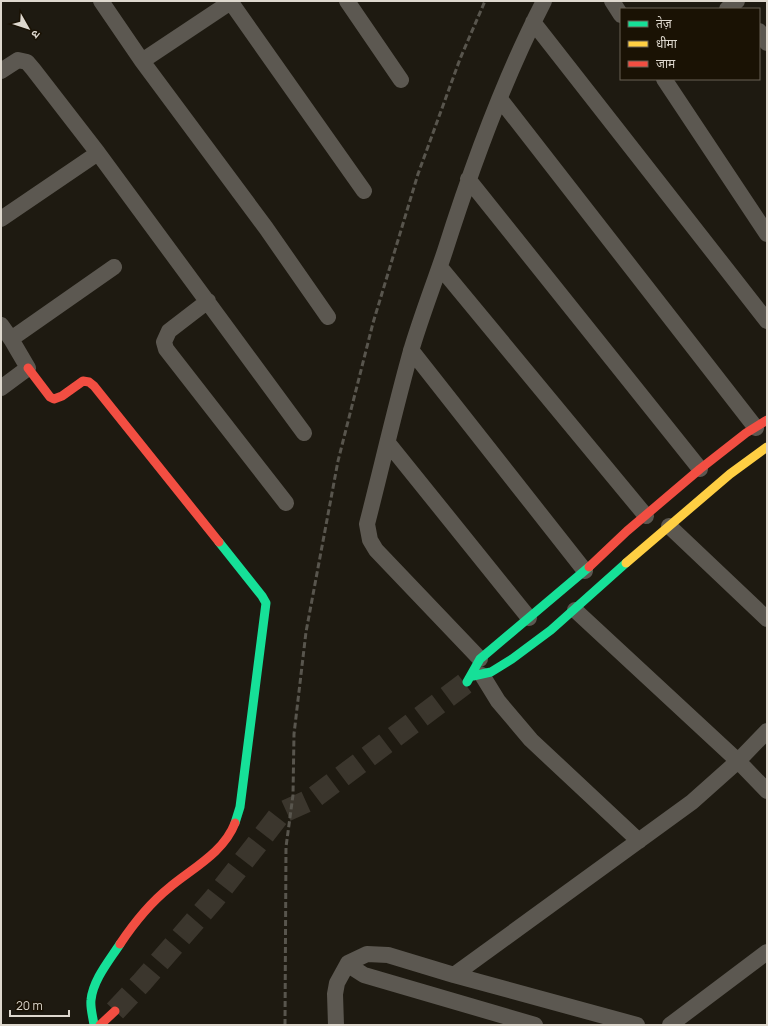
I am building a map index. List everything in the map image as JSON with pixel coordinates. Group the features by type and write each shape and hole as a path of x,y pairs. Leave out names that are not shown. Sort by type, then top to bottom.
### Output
{"street":[{"path":"101,1 142,61 266,228 328,317"},
{"path":"142,61 230,1 364,191"},
{"path":"347,1 400,80"},
{"path":"480,659 376,550 370,540 367,524 411,350 440,267 468,179 500,99 533,22 544,1"},
{"path":"612,1 620,13"},
{"path":"728,8 738,1"},
{"path":"533,22 767,321"},
{"path":"760,32 767,43"},
{"path":"1,71 18,60 27,62 98,153 304,433"},
{"path":"665,80 767,234"},
{"path":"500,99 762,424 767,442"},
{"path":"1,219 98,153"},
{"path":"468,179 700,470"},
{"path":"11,339 114,267"},
{"path":"440,267 646,516"},
{"path":"208,301 169,331 164,342 166,349 286,503"},
{"path":"1,326 11,339 28,368 50,397 54,399 62,396 83,381 89,382 94,386 259,592 266,603 240,807 234,827 224,841 210,856 162,894 142,914 120,943 96,984 93,992 91,1002 94,1025"},
{"path":"411,350 585,571"},
{"path":"1,388 28,368"},
{"path":"638,841 531,740 498,701 474,678 474,665 585,571 627,531 746,433 762,424"},
{"path":"388,443 529,618"},
{"path":"474,678 491,672 512,659 551,630 730,474 767,447"},
{"path":"669,526 767,619"},
{"path":"575,610 738,761 767,791"},
{"path":"454,975 692,802 738,761 767,731"},
{"path":"670,1025 767,952"},
{"path":"336,1025 335,994 337,983 348,962 367,954 388,955 454,975 637,1025"},
{"path":"348,962 353,968 364,975 535,1025"},
{"path":"100,1025 115,1011"}],"tunnel":[{"path":"115,1011 214,899 281,813 312,799 467,682"}],"railway":[{"path":"285,1025 286,847 293,795 294,734 306,632 338,461 373,323 418,174 460,59 485,1"}],"traffic: fast":[{"path":"219,542 266,603 240,807 235,823"},
{"path":"473,676 491,672 512,659 551,630 626,563"},
{"path":"467,682 480,659 589,567"},
{"path":"94,1025 91,1006 92,993 98,978 120,944"}],"traffic: slow":[{"path":"626,563 730,474 767,447"}],"traffic: jam":[{"path":"28,368 50,397 54,399 62,396 83,381 89,382 94,386 219,542"},
{"path":"589,567 627,531 700,469 746,433 767,420"},
{"path":"120,944 137,921 156,900 170,887 216,851 230,833 235,823"},
{"path":"100,1025 115,1011"}]}
